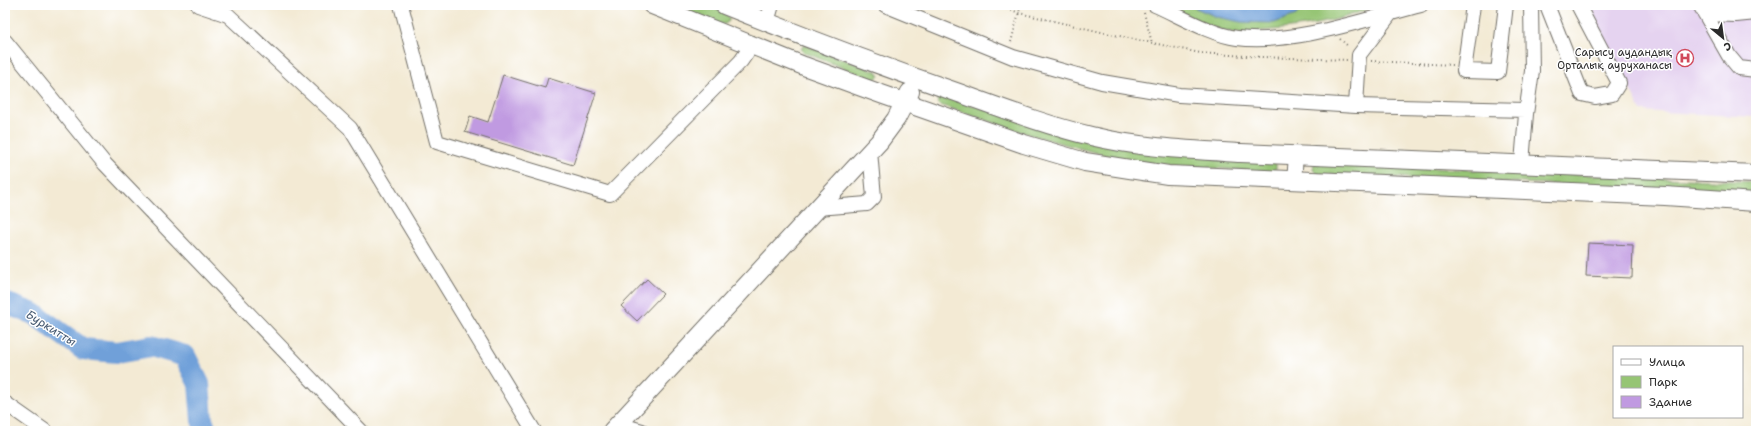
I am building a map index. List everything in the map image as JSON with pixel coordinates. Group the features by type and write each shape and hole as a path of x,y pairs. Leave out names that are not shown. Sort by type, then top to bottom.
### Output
{"main road":[{"path":"652,5 811,68 1024,144 1085,162 1168,175 1294,182 1532,190 1756,202"},
{"path":"725,5 915,78 1032,118 1092,136 1171,149 1756,174"},
{"path":"752,45 764,21"},
{"path":"615,428 870,151 896,119 915,78"}],"street":[{"path":"198,5 228,15 350,128 534,431"},
{"path":"401,5 437,142 610,194 741,61 752,45"},
{"path":"764,21 772,5"},
{"path":"885,5 1008,55 1102,82 1179,95 1356,106 1526,110"},
{"path":"1150,9 1236,38 1276,38 1327,29 1393,9 1421,5"},
{"path":"1473,5 1464,71 1498,72 1506,5"},
{"path":"1522,163 1526,110 1532,71 1531,5"},
{"path":"1547,5 1582,94 1595,97 1612,94 1619,83 1578,5"},
{"path":"1356,106 1359,55 1393,9"},
{"path":"1702,9 1736,15 1756,13"},
{"path":"1702,9 1739,68 1756,70"},
{"path":"5,41 105,164 361,431"},
{"path":"818,208 867,204 874,197 870,151"},
{"path":"1294,182 1296,155"},
{"path":"5,403 45,431"},
{"path":"615,428 642,431"}],"path":[{"path":"1008,55 1021,5"},
{"path":"1150,9 1152,43"},
{"path":"1327,29 1359,55"}],"shaded area":[{"name":"Сарысу аудандық Орталық ауруханасы","path":"1586,5 1756,5 1756,117 1641,111"}],"green space":[{"path":"669,5 692,5 717,9 724,12 729,17 729,21 725,24 720,24"},
{"path":"1168,5 1189,5 1217,17 1296,15 1304,5 1376,5 1349,16 1320,23 1290,28 1236,33 1209,26"},
{"path":"804,45 878,72 879,76 874,80 803,52 801,49"},
{"path":"939,95 1033,124 1276,163 1276,169 1270,172 1123,160 1031,135 940,105 937,98"},
{"path":"1314,163 1756,182 1756,193 1317,174 1313,170"}],"water":[{"path":"1189,5 1304,5 1296,15 1274,23 1241,22 1217,17"}],"building":[{"path":"503,75 545,88 548,78 596,93 573,165 465,132 470,116 488,122"},
{"path":"1588,243 1633,245 1632,278 1586,276"},
{"path":"647,279 663,294 637,321 621,306"}],"waterway":[{"name":"Буркитты","path":"5,303 34,314 83,349 117,352 151,346 185,356 199,384 202,420 206,431"}],"place":[{"name":"Сарысу аудандық Орталық ауруханасы","path":"1685,58"}]}
